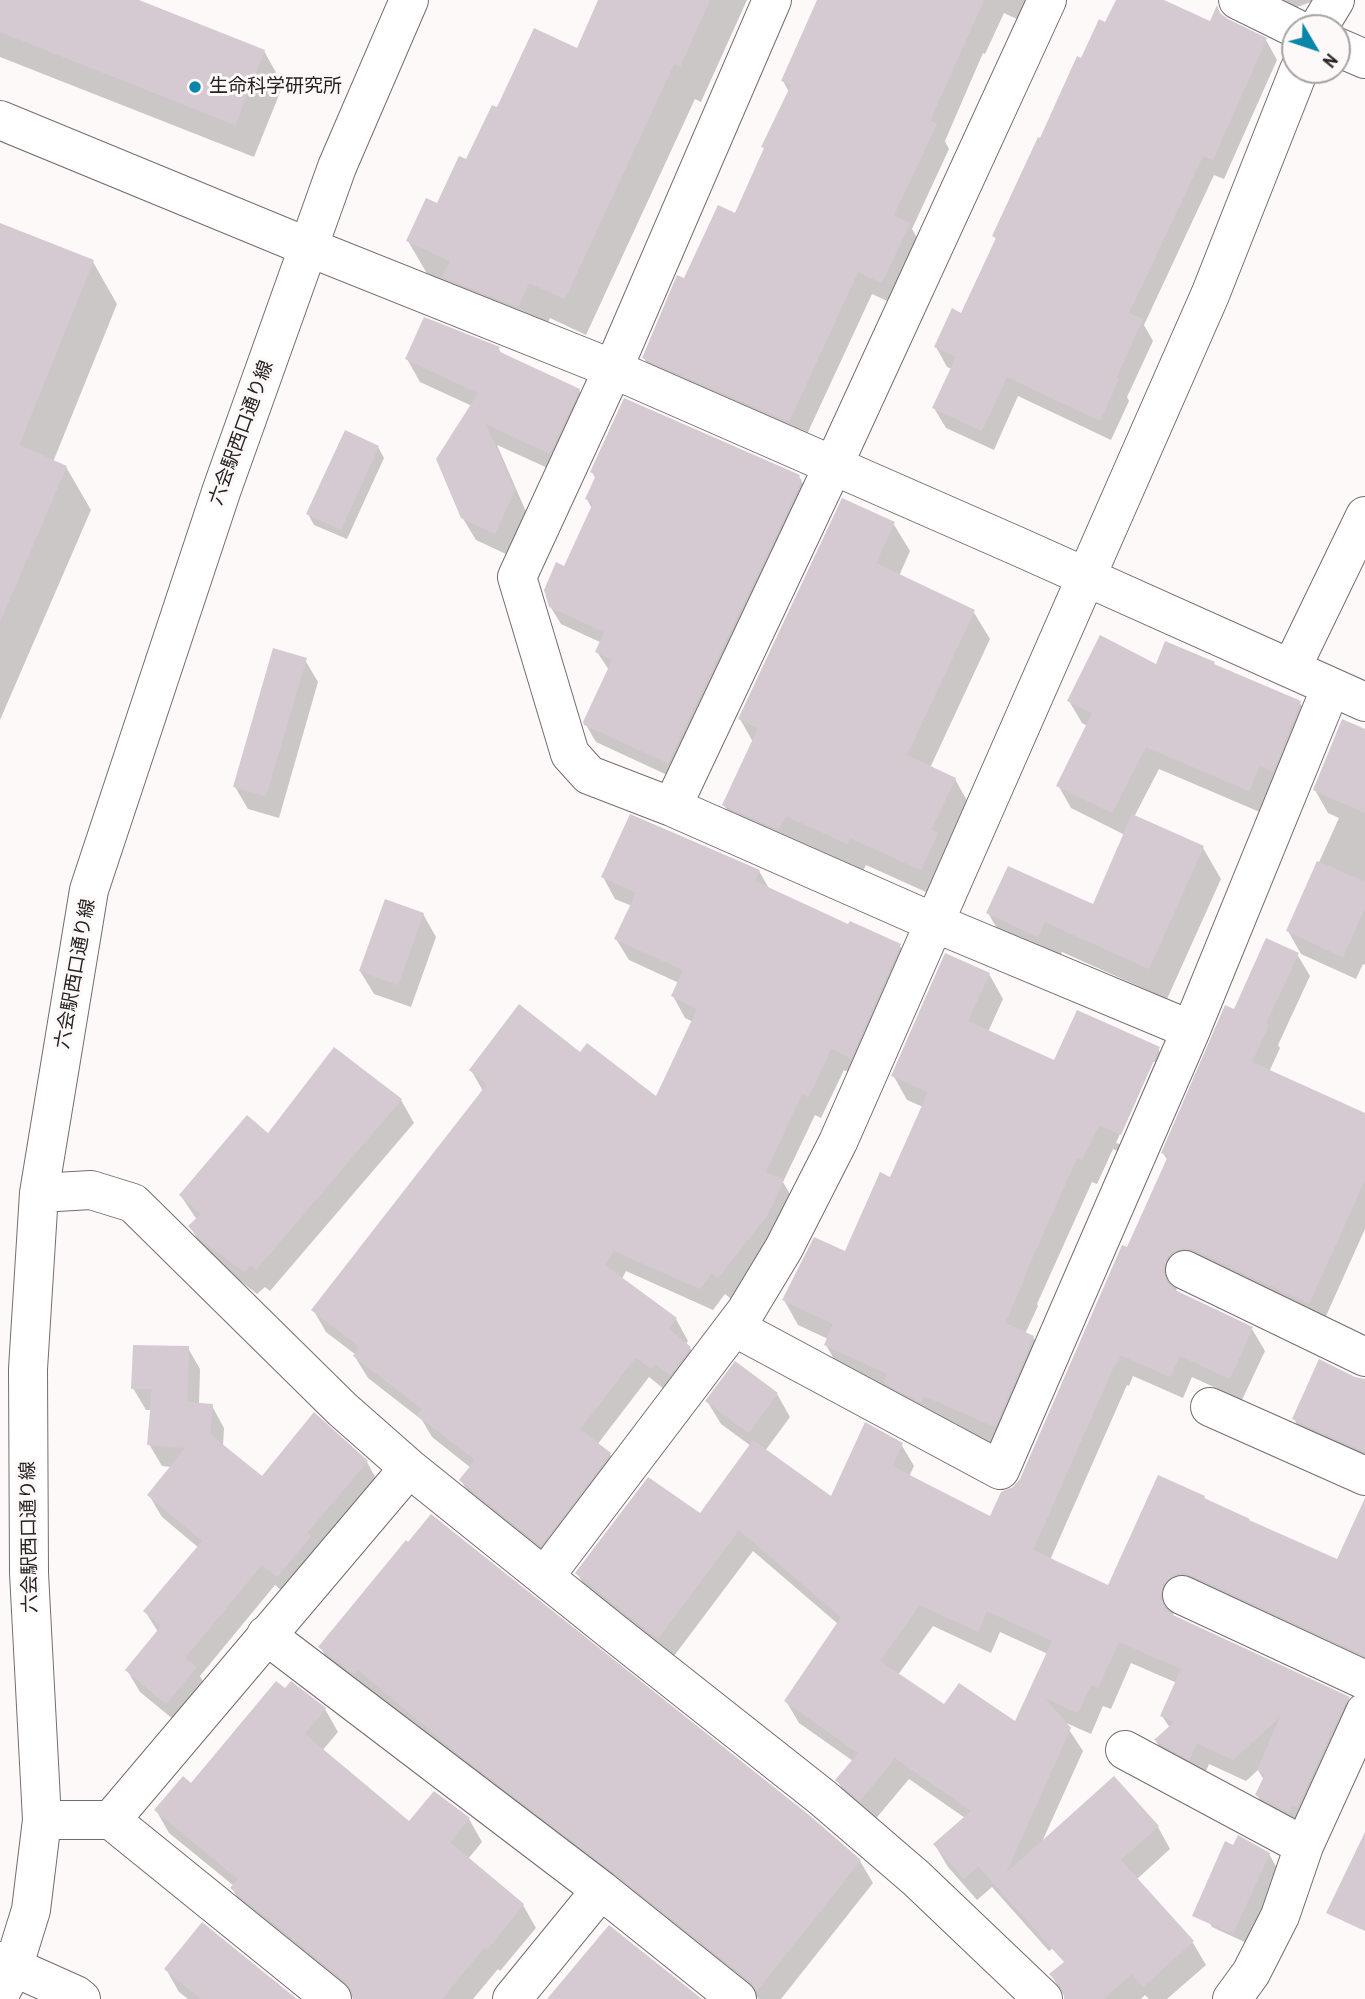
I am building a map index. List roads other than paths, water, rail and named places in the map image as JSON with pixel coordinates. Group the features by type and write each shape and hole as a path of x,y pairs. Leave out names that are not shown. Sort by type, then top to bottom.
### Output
{"street":[{"name":"六会駅西口通り線","path":"4,1975 31,1910 41,1820 29,1573 28,1369 39,1193 89,890 222,489 337,167 409,0"},
{"path":"772,0 613,369 517,577 570,754 589,775 672,807 934,923 1191,1030"},
{"path":"672,807 1048,0"},
{"path":"1238,0 1281,21"},
{"path":"545,1576 746,1311 784,1248 838,1142 1210,295 1294,84"},
{"path":"0,120 613,369 1348,695 1191,1030 1000,1471 734,1328"},
{"path":"1291,669 1365,516"},
{"path":"39,1193 91,1190 133,1203 332,1400 409,1468 844,1815 916,1878 1043,1999"},
{"path":"1185,1270 1365,1357"},
{"path":"1210,1407 1365,1476"},
{"path":"111,1820 409,1468"},
{"path":"1182,1595 1365,1680"},
{"path":"266,1635 600,1890 737,1999"},
{"path":"1232,1999 1251,1973 1280,1916 1304,1846 1365,1712"},
{"path":"1125,1750 1304,1846"},
{"path":"41,1820 111,1820 332,1999"},
{"path":"512,1999 600,1890"},
{"path":"4,1975 76,1995 81,1999"}],"place":[{"name":"生命科学研究所","path":"195,87"}]}
